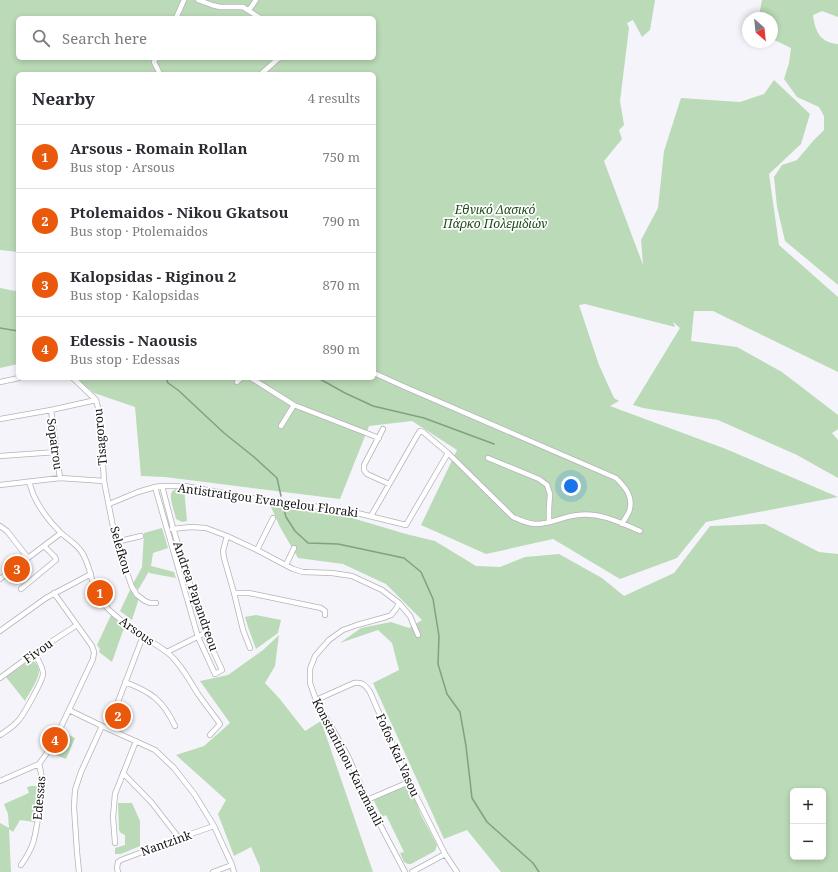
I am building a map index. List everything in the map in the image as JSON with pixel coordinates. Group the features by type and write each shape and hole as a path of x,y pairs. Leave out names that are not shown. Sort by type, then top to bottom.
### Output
{"street":[{"path":"177,16 184,0"},
{"path":"198,0 220,7 243,7 257,16"},
{"path":"249,10 256,0"},
{"path":"155,60 159,72"},
{"path":"263,72 277,60"},
{"path":"376,374 616,478 626,488 630,499 629,511 622,524"},
{"path":"0,382 16,379"},
{"name":"Tisagorou","path":"75,380 96,400 100,414 104,482"},
{"path":"254,380 294,405 379,438"},
{"path":"0,419 96,400"},
{"path":"281,426 294,405"},
{"name":"Sopatrou","path":"51,410 60,478"},
{"path":"382,429 379,438 364,465 364,470 368,474 389,484"},
{"path":"371,516 420,431 448,453 513,517 524,522 536,524 578,515 596,515 640,531"},
{"path":"0,456 57,452"},
{"name":"Antistratigou Evangelou Floraki","path":"109,504 138,492 155,487 186,486 262,500 357,513 406,525 448,453"},
{"path":"488,458 539,479 547,485 550,494 549,522"},
{"path":"0,485 60,478 104,482"},
{"name":"Arsous","path":"29,482 34,496 46,515 61,533 82,552 89,565 95,593 108,609 177,661 220,724 210,735"},
{"name":"Selefkou","path":"104,482 116,542 132,587 137,595 145,601 150,603 156,602"},
{"name":"Andrea Papandreou","path":"155,487 198,637 214,674 222,670 205,632 173,528 162,486"},
{"path":"257,550 273,518"},
{"path":"0,526 7,531 28,558"},
{"path":"167,530 173,528 191,527 206,528 257,550 293,569 304,572 332,573 352,576 382,590 399,603 410,616 418,635"},
{"path":"0,579 61,533"},
{"path":"116,542 141,536"},
{"path":"227,536 223,552 224,558 243,630 250,648"},
{"path":"21,589 56,560 44,546"},
{"path":"286,565 294,548"},
{"path":"0,631 46,598 91,574"},
{"path":"54,593 77,625"},
{"path":"234,593 249,593 321,608 325,611 325,615"},
{"name":"Konstantinou Karamanli","path":"399,603 391,615 343,630 329,640 315,656 310,669 310,683 316,700 348,756 367,800 405,872"},
{"name":"Edessas","path":"21,865 29,853 37,828 42,789 42,772 39,764 52,746 93,659 94,652 92,646 77,625"},
{"name":"Fivou","path":"0,678 77,625"},
{"path":"167,652 205,632"},
{"path":"108,728 143,636"},
{"path":"0,735 18,721 29,704 42,678 42,666 34,654"},
{"path":"125,682 141,688 159,700 166,708 175,726"},
{"name":"Fofos Kai Vasou","path":"316,700 354,683 360,682 370,692 409,782 446,854 457,872"},
{"path":"69,710 155,750 174,768 195,795 214,826 234,872"},
{"path":"79,872 74,807 75,790 81,772 102,726"},
{"path":"115,843 113,817 115,794 136,741"},
{"path":"0,781 39,764"},
{"path":"123,773 152,803 179,838"},
{"path":"367,800 409,782"},
{"name":"Nantzink","path":"118,872 118,862 121,860 214,826"},
{"path":"412,872 446,854"},
{"path":"213,872 232,865"}],"green space":[{"name":"Εθνικό Δασικό Πάρκο Πολεμιδιών","path":"0,0 655,0 650,30 642,37 633,20 627,23 629,28 620,101 624,125 619,130 622,139 604,161 643,265 641,240 658,208 664,151 681,98 740,102 764,94 774,80 810,114 801,144 769,174 779,245 838,297 838,372 713,311 694,311 691,341 737,347 782,372 838,415 838,429 832,433 838,440 838,478 797,455 718,420 643,408 633,405 680,328 673,322 675,327 585,304 579,305 599,365 614,398 619,401 610,406 726,449 838,497 706,522 677,558 620,579 553,539 486,554 421,525 457,450 412,421 369,426 340,499 165,477 141,476 135,407 94,393 78,380 376,380 376,72 16,72 16,252 0,250"},
{"path":"762,0 838,0 838,17 822,11 813,15 817,31 823,39 838,44 838,285 785,241 777,207 774,177 782,165 797,160 824,130 824,116 819,107 797,97 784,79 789,63 791,48 778,42 778,12 760,12"},
{"path":"0,288 15,291 16,290 16,364 0,368"},
{"path":"177,488 184,488 187,521 182,522 176,519 171,494"},
{"path":"271,507 342,515 435,541 476,566 500,567 525,557 559,554 602,578 624,596 674,573 710,526 765,524 819,552 838,554 838,872 501,872 467,830 444,839 373,683 399,670 392,643 378,630 340,643 361,628 391,622 409,628 422,620 386,584 343,564 298,558 280,527"},
{"path":"162,528 168,548 153,553 151,566 174,572 176,578 149,573 149,571 138,590 134,585 134,582 142,567 144,533"},
{"path":"130,590 139,598 132,620 120,611"},
{"path":"111,615 125,625 112,662 99,652 100,649 97,645"},
{"path":"256,615 281,620 278,633 256,649 245,617"},
{"path":"279,635 275,666 265,683 305,731 321,721 373,872 260,872 260,867 251,847 234,856 218,814 226,800 176,755 204,746 230,723 200,681 228,675 263,650"},
{"path":"29,661 34,661 39,669 39,673 25,701 6,677"},
{"path":"61,731 75,738 66,759 50,753"},
{"path":"406,784 411,788 421,815 437,845 435,851 411,864 404,862 400,853 404,852 386,815 382,817 374,801 376,797"},
{"path":"38,786 34,822 20,820 13,832 9,829 11,872 0,872 0,823 9,828 8,814 4,804 29,793 27,787"},
{"path":"118,803 132,803 140,821 140,846 121,854 115,854 115,848 125,845 125,835 119,830"}],"waterway":[{"path":"0,328 16,331"},
{"path":"167,380 168,383 178,390 224,433 277,478 281,496"},
{"path":"322,380 373,406 424,418 494,444"},
{"path":"283,506 286,517 295,531 308,543 338,544 404,558 421,572 433,599 439,636 438,664 447,694 460,712 466,746 472,798 487,822 533,863 539,872"}],"place":[{"name":"Kalopsidas - Riginou 2","path":"17,569"},
{"name":"Arsous - Romain Rollan","path":"100,593"},
{"name":"Ptolemaidos - Nikou Gkatsou","path":"118,716"},
{"name":"Edessis - Naousis","path":"55,740"}]}
